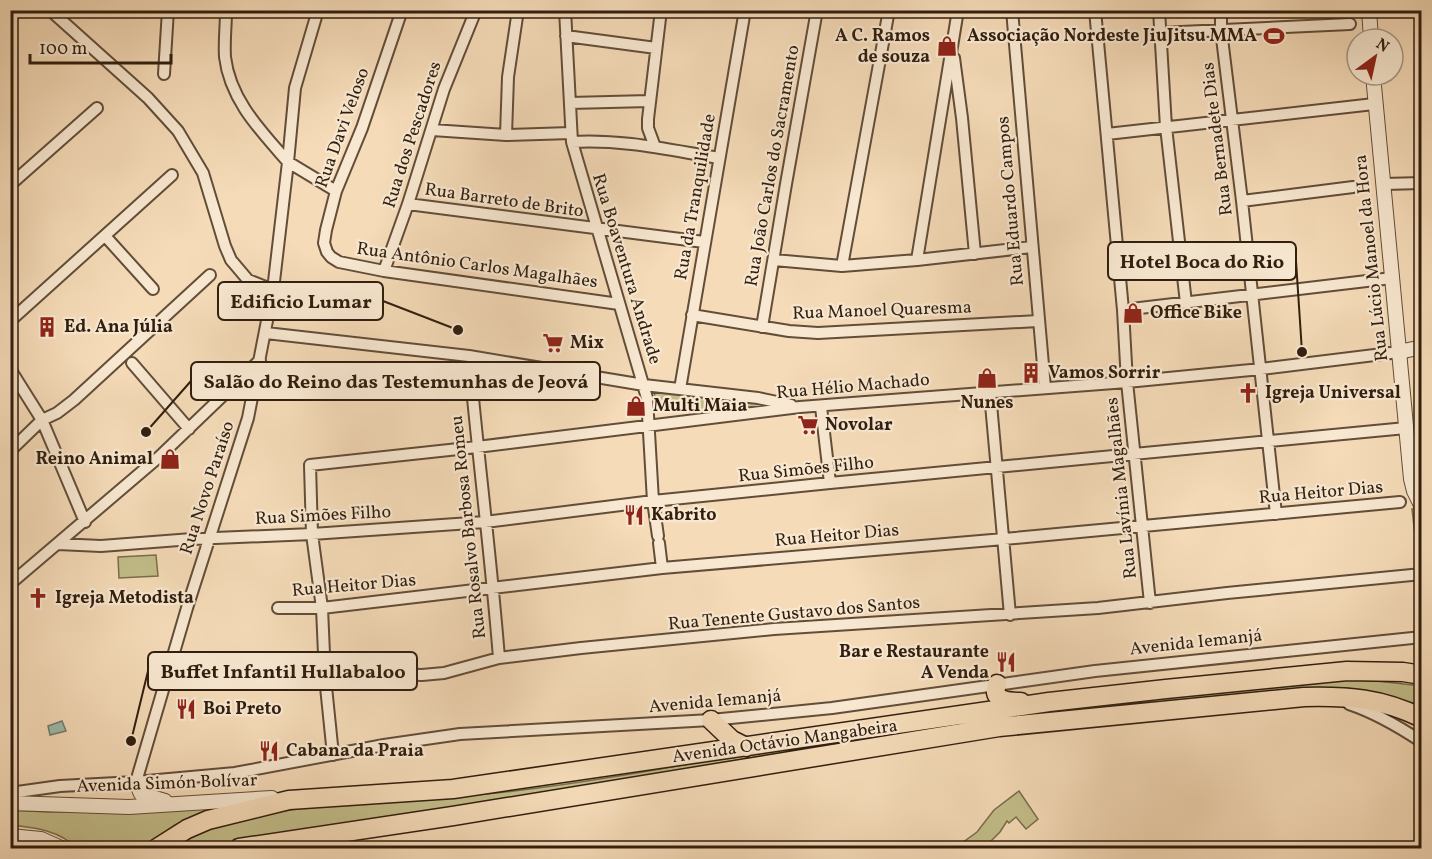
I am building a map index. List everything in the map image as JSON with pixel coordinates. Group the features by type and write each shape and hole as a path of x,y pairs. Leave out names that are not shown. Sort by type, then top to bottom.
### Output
{"main road":[{"path":"1347,671 1422,662"},
{"name":"Avenida Octávio Mangabeira","path":"157,849 208,820 288,800 453,789 1049,702 1347,671 1422,675"},
{"path":"997,684 994,690 996,696 1008,702 1049,702"},
{"name":"Avenida Octávio Mangabeira","path":"239,849 999,727 1304,697 1335,696 1370,699 1391,704 1422,718"},
{"path":"711,720 732,740 746,747"}],"street":[{"path":"50,10 148,98 178,131 203,173 231,261 248,280 273,290"},
{"path":"164,74 168,10"},
{"path":"226,10 225,56 229,77 250,117 288,162 336,191"},
{"name":"Rua Novo Paraíso","path":"136,782 209,538 248,418 273,290 295,88 318,10"},
{"name":"Rua Davi Veloso","path":"331,257 324,243 336,191 362,128 402,10"},
{"name":"Rua dos Pescadores","path":"384,271 408,204 444,89 476,10"},
{"path":"506,135 507,77 518,10"},
{"name":"Rua Boaventura Andrade","path":"565,10 571,138 596,230 644,385 649,425 653,501 662,568"},
{"path":"655,147 648,128 649,101 661,10"},
{"name":"Rua da Tranquilidade","path":"680,389 745,10"},
{"name":"Rua João Carlos do Sacramento","path":"762,327 817,10"},
{"path":"842,266 889,10"},
{"path":"917,260 958,10"},
{"name":"Rua Eduardo Campos","path":"1012,10 1045,388"},
{"name":"Rua Lavínia Magalhães","path":"1095,10 1123,310 1127,382 1150,603"},
{"path":"1159,10 1166,126 1186,303"},
{"name":"Rua Bernadete Dias","path":"1221,10 1221,30 1276,514"},
{"path":"1369,10 1370,27"},
{"path":"1159,33 1350,24"},
{"path":"566,36 656,48"},
{"path":"952,48 962,118 975,254"},
{"name":"Rua Lúcio Manoel da Hora","path":"1373,87 1411,479 1417,500 1422,507"},
{"path":"570,103 649,101"},
{"path":"1107,134 1374,104"},
{"path":"10,185 97,108"},
{"path":"432,129 610,141 719,158"},
{"path":"10,321 106,237 172,175"},
{"path":"1384,184 1422,183"},
{"path":"1242,201 1353,187"},
{"name":"Rua Barreto de Brito","path":"408,204 596,230 704,242"},
{"path":"106,237 153,290"},
{"path":"774,260 842,266 1032,248"},
{"name":"Rua Antônio Carlos Magalhães","path":"331,257 349,264 384,271 620,304"},
{"path":"10,450 42,420 57,413 74,400 210,275"},
{"path":"1123,310 1392,278"},
{"name":"Rua Manoel Quaresma","path":"692,315 789,331 839,333 1038,321"},
{"path":"266,333 469,356 644,385 758,398 800,407"},
{"path":"1400,352 1422,347"},
{"name":"Rua Hélio Machado","path":"312,534 310,465 800,407 1127,382 1400,352"},
{"name":"Rua Rosalvo Barbosa Romeu","path":"469,356 485,522 494,589 499,658"},
{"path":"10,584 85,522 189,429 260,360"},
{"path":"132,363 189,429"},
{"path":"10,369 42,420 85,522"},
{"path":"990,393 1010,615"},
{"path":"821,406 830,483"},
{"name":"Rua Simões Filho","path":"58,544 100,546 485,522 653,501 1406,428"},
{"name":"Rua Heitor Dias","path":"278,608 322,608 662,568 1400,502"},
{"path":"312,534 322,608 325,677 333,755"},
{"name":"Rua Tenente Gustavo dos Santos","path":"171,665 247,674 325,677 433,674 499,658 581,648 774,629 1010,615 1150,603 1422,574"},
{"name":"Avenida Iemanjá","path":"10,793 60,786 235,773 411,740 460,734 711,720 865,704 1175,661 1422,637"},
{"path":"1304,697 1340,702 1374,713 1422,742"},
{"path":"136,782 139,791 146,797 187,804"},
{"name":"Avenida Simón Bolívar","path":"10,803 106,807 268,798 288,800"},
{"path":"10,836 41,839 61,849"}],"shaded area":[{"path":"654,390 765,403 766,407 657,412"},
{"path":"1412,509 1416,509 1421,517 1421,570 1419,570"},
{"path":"156,555 158,576 119,578 118,557"},
{"path":"1351,678 1421,686 1421,705 1348,688 1307,688 1027,715 868,738 237,842 220,848 175,848 221,825 288,810 514,791 603,779 929,724 1110,702"},
{"path":"62,721 66,731 50,735 48,726"},
{"path":"1019,791 1038,819 1026,829 1016,817 1009,823 1007,821 1000,832 984,848 955,848 977,832 994,810"},
{"path":"212,809 175,825 143,848 77,848 54,834 11,825 11,810 48,812"}],"place":[{"name":"Associação Nordeste JiuJitsu MMA","path":"1274,36"},
{"name":"A C. Ramos de souza","path":"947,46"},
{"name":"Office Bike","path":"1133,313"},
{"name":"Ed. Ana Júlia","path":"47,327"},
{"name":"Edificio Lumar","path":"458,330"},
{"name":"Mix","path":"553,343"},
{"name":"Hotel Boca do Rio","path":"1302,352"},
{"name":"Vamos Sorrir","path":"1031,373"},
{"name":"Nunes","path":"987,378"},
{"name":"Igreja Universal","path":"1248,393"},
{"name":"Multi Maia","path":"636,406"},
{"name":"Novolar","path":"808,425"},
{"name":"Salão do Reino das Testemunhas de Jeová","path":"146,432"},
{"name":"Reino Animal","path":"170,459"},
{"name":"Kabrito","path":"634,515"},
{"name":"Igreja Metodista","path":"38,598"},
{"name":"Bar e Restaurante A Venda","path":"1006,662"},
{"name":"Boi Preto","path":"186,709"},
{"name":"Buffet Infantil Hullabaloo","path":"131,741"},
{"name":"Cabana da Praia","path":"269,751"}]}
